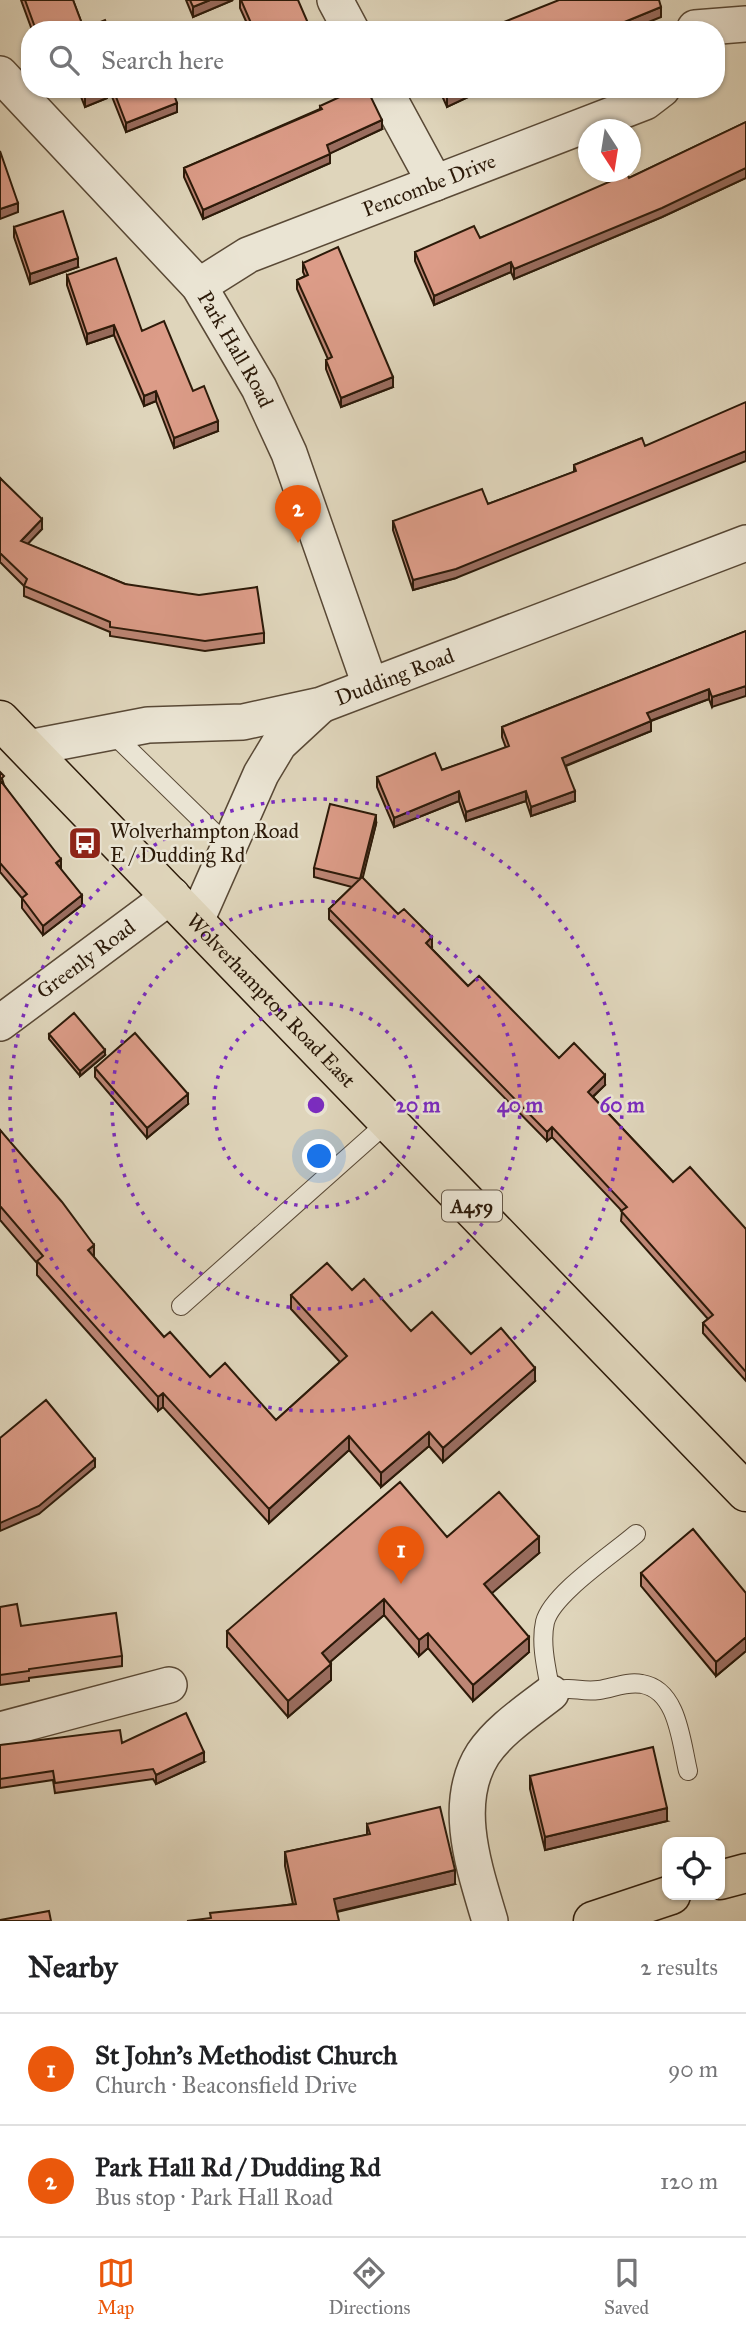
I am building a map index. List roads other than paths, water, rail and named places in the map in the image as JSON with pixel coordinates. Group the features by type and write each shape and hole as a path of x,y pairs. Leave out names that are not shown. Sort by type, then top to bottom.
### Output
{"main road":[{"name":"Wolverhampton Road East","path":"0,720 390,1120 746,1492"},
{"path":"725,1879 746,1873"},
{"path":"593,1921 662,1898"}],"street":[{"path":"335,0 346,21"},
{"path":"695,19 715,21"},
{"path":"725,22 746,24"},
{"name":"Park Hall Road","path":"0,74 21,96"},
{"name":"Park Hall Road","path":"23,98 199,286 259,388 289,453 370,685"},
{"path":"389,98 435,183"},
{"name":"Pencombe Drive","path":"199,286 248,256 650,98"},
{"name":"Dudding Road","path":"28,748 148,725 243,722 321,705 746,543"},
{"path":"184,908 228,846 256,783 279,744 321,705"},
{"name":"Greenly Road","path":"0,1023 184,908"},
{"path":"0,1730 169,1685"},
{"path":"490,1921 469,1834 466,1805 471,1784 483,1755 504,1731 551,1693"}],"lane":[{"path":"111,732 228,846"},
{"path":"181,1306 390,1120"},
{"path":"636,1535 559,1600 549,1613 544,1643 551,1693 566,1687 580,1691 622,1684 641,1684 657,1688 671,1708 688,1771"}],"place":[{"name":"Park Hall Rd / Dudding Rd","path":"298,543"},
{"name":"Wolverhampton Road E / Dudding Rd","path":"85,843"},
{"name":"St John's Methodist Church","path":"401,1584"}]}
